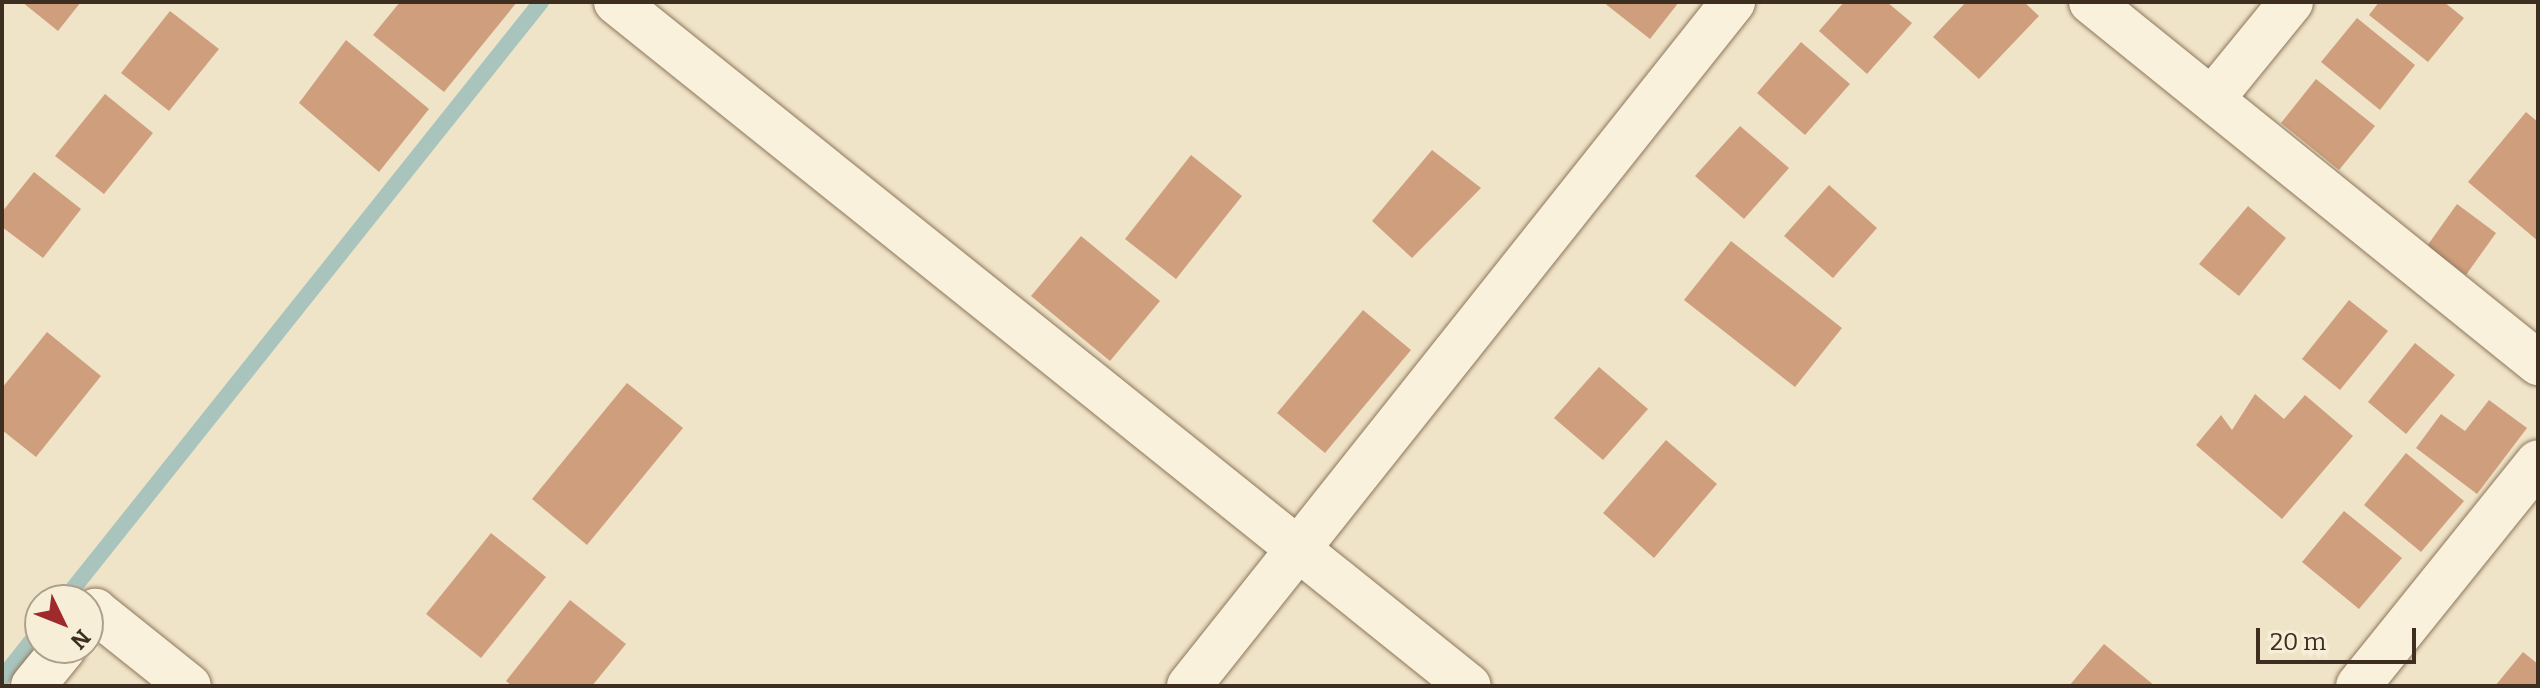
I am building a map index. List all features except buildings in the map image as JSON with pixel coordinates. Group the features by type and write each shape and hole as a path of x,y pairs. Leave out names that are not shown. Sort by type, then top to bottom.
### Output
{"street":[{"path":"616,2 1469,686"},
{"path":"1189,686 1733,2"},
{"path":"2091,2 2538,363"},
{"path":"2212,99 2291,2"},
{"path":"2358,686 2538,462"},
{"path":"104,618 189,686"},
{"path":"33,686 51,664"}],"waterway":[{"path":"77,584 541,2"},
{"path":"2,678 24,650"}]}
